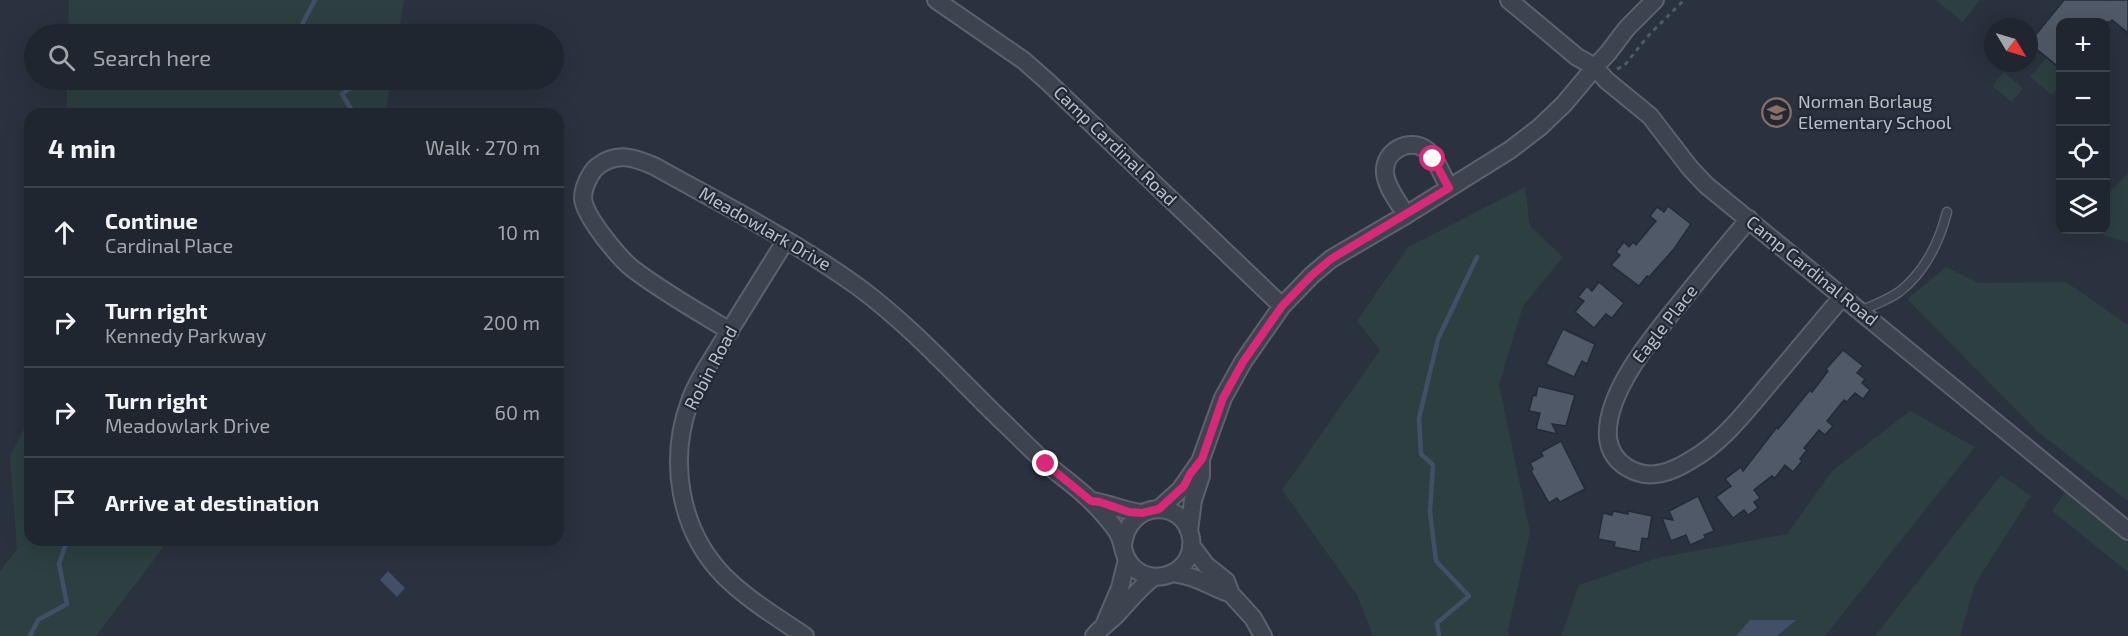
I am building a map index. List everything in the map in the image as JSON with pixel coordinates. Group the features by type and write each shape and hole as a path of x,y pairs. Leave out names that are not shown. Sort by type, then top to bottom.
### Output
{"street":[{"name":"Camp Cardinal Road","path":"936,0 1023,60 1048,82 1282,306"},
{"name":"Camp Cardinal Road","path":"1509,0 1577,57 1594,67 1606,80 1650,116 1706,186 2128,531"},
{"path":"1125,552 1138,572 1159,578 1173,573 1186,562 1193,500 1201,476 1202,459 1223,398 1243,362 1282,306 1331,259 1510,150 1540,127 1564,104 1627,28 1655,0"},
{"path":"1406,215 1388,184 1385,174 1386,161 1392,152 1400,147 1418,146 1427,151 1449,188"},
{"name":"Meadowlark Drive","path":"730,331 630,267 589,216 584,198 587,181 597,166 614,157 632,157 654,166 825,263 893,314 1046,464 1091,501 1119,534 1125,552"},
{"name":"Eagle Place","path":"1749,219 1642,349 1625,378 1612,410 1608,437 1613,454 1623,466 1643,474 1663,473 1692,460 1715,443 1737,422 1842,297"},
{"name":"Robin Road","path":"786,240 690,399 681,428 678,462 681,488 689,519 701,547 723,575 756,604 805,636"},
{"path":"1159,509 1184,486 1202,459"},
{"name":"Meadowlark Drive","path":"1091,501 1129,512 1142,513"},
{"path":"1099,630 1120,588 1125,552 1124,534 1128,524 1142,513 1159,509 1171,512 1180,518 1206,565 1226,581 1231,594 1253,618 1263,636"},
{"path":"1173,573 1195,577 1231,594"},
{"path":"1099,630 1118,614 1139,588 1154,577"}],"lane":[{"path":"1861,311 1898,293 1920,272 1940,237 1947,212"}],"path":[{"path":"1606,80 1614,71 1624,66 1648,36 1684,0"}],"shaded area":[{"path":"69,0 404,0 400,24 68,24"},
{"path":"1936,0 1980,0 1963,22"},
{"path":"2046,58 2056,66 2056,90 2052,95 2030,77 2034,72 2038,72 2038,68"},
{"path":"2004,72 2023,88 2012,102 1992,86"},
{"path":"67,90 389,90 386,108 67,108"},
{"path":"2128,173 2128,242 2102,234 2110,234 2110,192"},
{"path":"1525,187 1530,226 1563,257 1523,306 1499,385 1530,532 1508,630 1509,636 1373,636 1357,595 1282,490 1380,350 1357,321 1408,247"},
{"path":"1946,267 1979,283 2066,282 2128,325 2128,501 2039,433 1907,299"},
{"path":"1910,411 1975,447 1825,636 1561,636 1579,585 1657,558 1787,534 1832,471"},
{"path":"24,429 24,546 164,546 96,636 0,636 0,571 17,549 10,456"},
{"path":"2001,475 2031,496 1975,584 1960,636 1875,636"},
{"path":"2065,492 2128,543 2128,572 2052,511"}],"water":[{"path":"388,571 405,588 397,597 380,580"},
{"path":"1750,620 1796,620 1777,636 1736,636"}],"building":[{"path":"2064,0 2128,0 2128,33 2112,20 2110,22 2110,18 2056,18 2056,65 2038,50 2038,32"},
{"path":"1668,206 1691,224 1674,249 1639,286 1611,265 1620,255 1616,252 1624,242 1629,247 1633,242 1636,245 1656,221 1650,216 1657,207 1664,212"},
{"path":"1599,282 1624,303 1612,318 1606,314 1594,328 1575,312 1584,301 1578,297 1587,286 1592,291"},
{"path":"1563,329 1595,344 1587,364 1582,361 1574,377 1546,364"},
{"path":"1843,350 1863,366 1857,373 1865,379 1862,383 1870,390 1863,399 1855,393 1847,402 1844,400 1827,421 1833,426 1825,435 1819,430 1804,448 1807,450 1800,459 1802,461 1793,472 1785,465 1775,478 1772,476 1754,490 1760,498 1754,502 1758,508 1748,515 1744,510 1733,518 1716,497 1731,486 1725,479 1741,467 1743,471 1777,427 1778,429 1810,390 1812,392 1828,371 1826,369"},
{"path":"1538,386 1575,395 1566,426 1552,424 1557,434 1536,429 1540,413 1529,411"},
{"path":"1561,441 1585,489 1560,502 1557,498 1549,503 1531,471 1533,469 1530,463 1543,456 1541,452"},
{"path":"1698,496 1714,531 1704,535 1706,538 1690,545 1686,535 1671,541 1662,518 1673,520 1669,511"},
{"path":"1613,511 1628,514 1628,511 1652,516 1648,539 1642,538 1640,552 1614,547 1615,542 1598,539 1603,513 1612,515"}],"waterway":[{"path":"302,24 315,0"},
{"path":"348,90 342,94 350,108"},
{"path":"1439,636 1437,623 1469,596 1436,561 1430,512 1433,465 1421,454 1419,418 1438,339 1477,257"},
{"path":"30,636 38,620 67,604 59,564 65,546"}],"place":[{"name":"Norman Borlaug Elementary School","path":"1777,112"}],"route":[{"path":"1046,464 1091,501 1129,512 1142,513 1159,509 1184,486 1202,459 1223,398 1243,362 1282,306 1331,259 1449,188 1433,159"}]}
